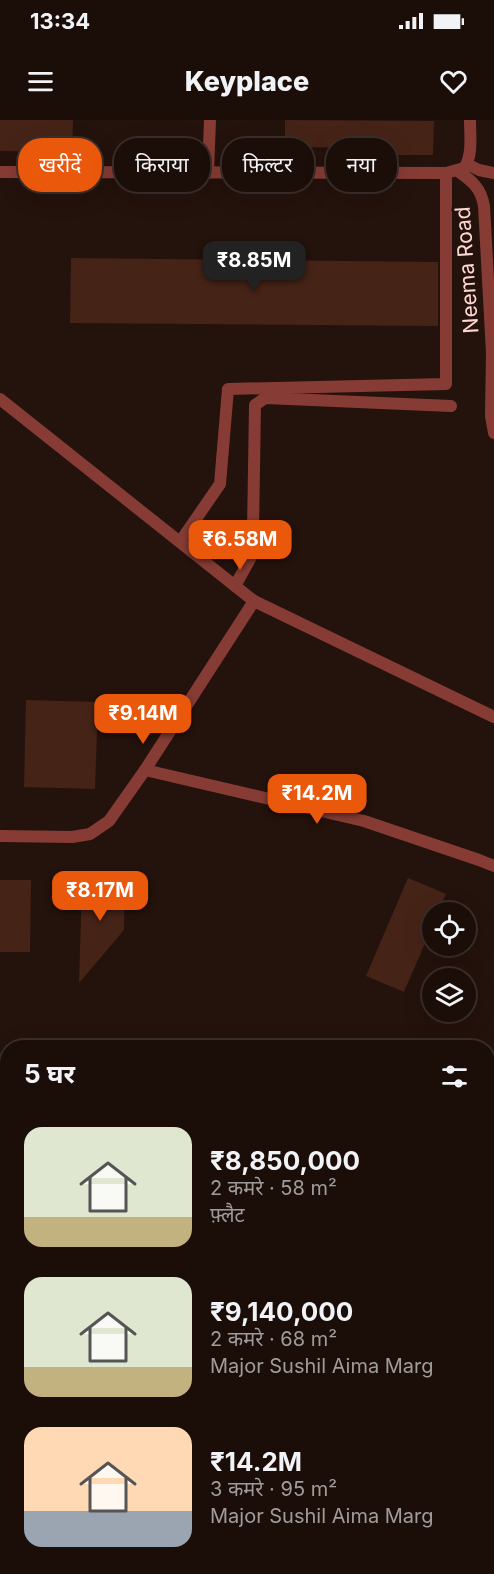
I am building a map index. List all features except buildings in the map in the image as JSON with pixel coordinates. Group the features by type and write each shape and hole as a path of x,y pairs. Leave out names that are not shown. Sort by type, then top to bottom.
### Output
{"street":[{"path":"209,138 210,120"},
{"path":"180,542 220,484 228,389 446,384 457,169 469,157 470,120"},
{"path":"210,173 457,169 494,173"},
{"name":"Neema Road","path":"457,169 476,184 482,194 484,206 492,353 491,416 494,433"},
{"path":"0,172 114,173"},
{"path":"235,586 250,559 253,532 255,405 265,398 451,406"},
{"path":"0,399 254,601 494,717"},
{"path":"0,836 72,837 90,834 109,821 145,770 254,601"},
{"path":"145,770 364,821 494,866"}]}
